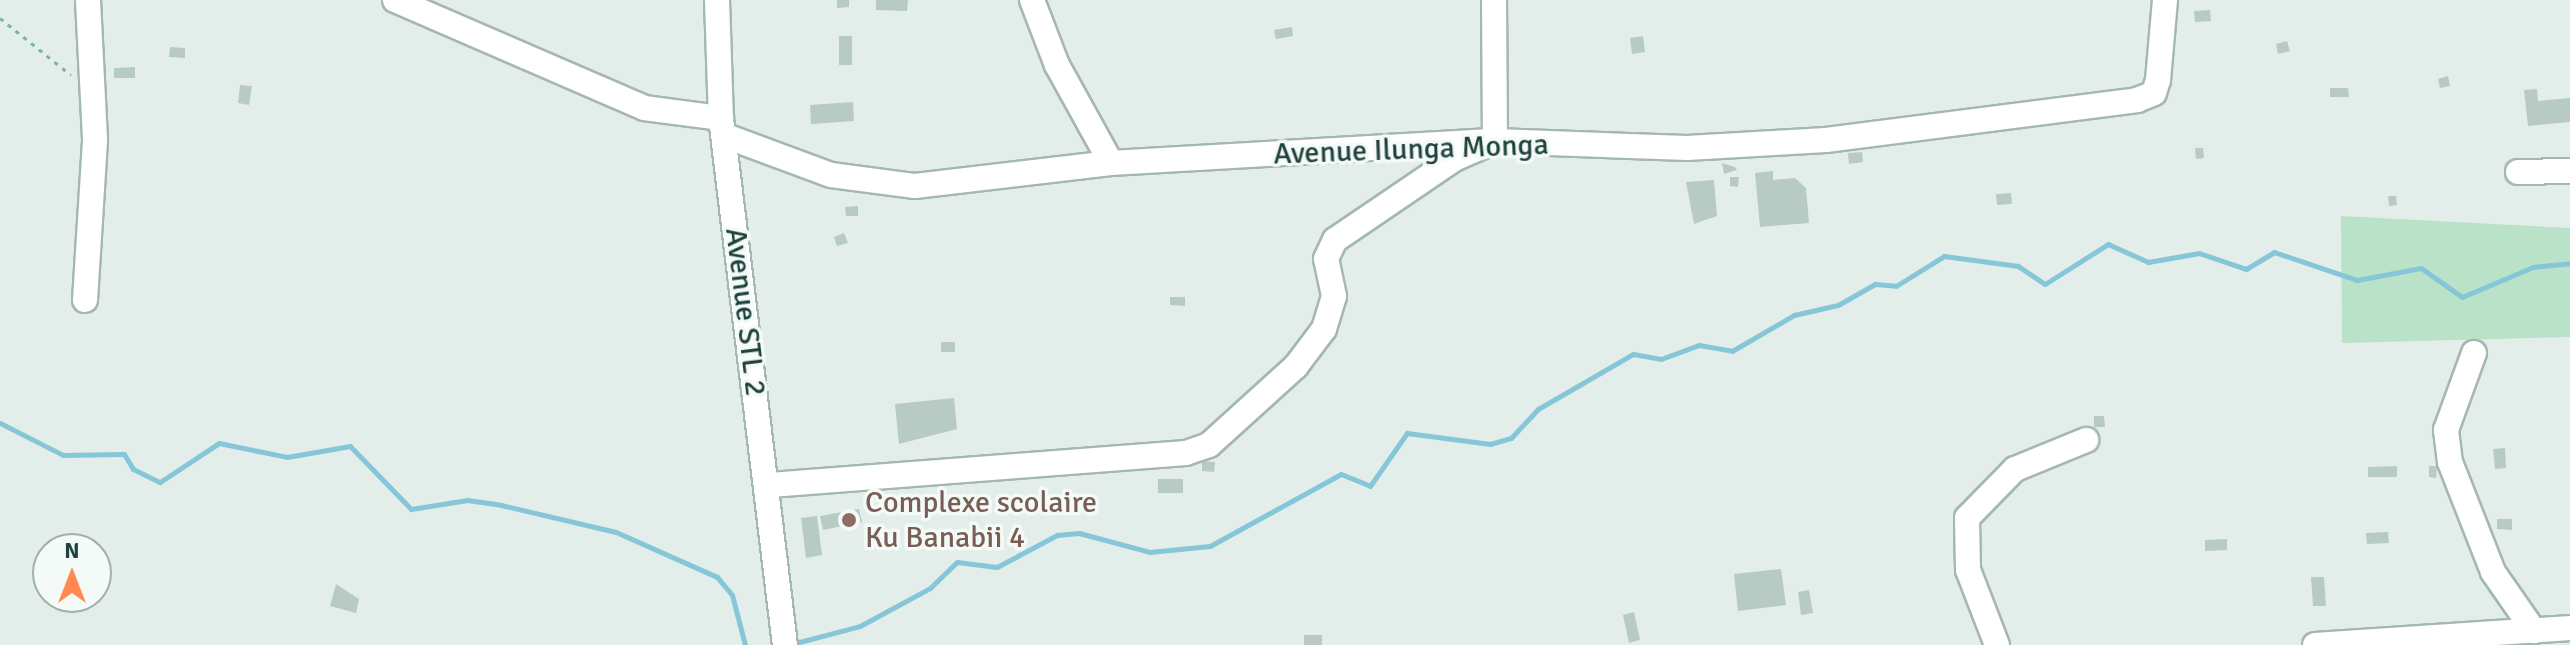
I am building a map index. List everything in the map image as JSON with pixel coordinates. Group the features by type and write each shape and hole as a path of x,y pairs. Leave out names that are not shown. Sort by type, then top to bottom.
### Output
{"street":[{"path":"85,300 92,94 88,0"},
{"name":"Avenue Ilunga Monga","path":"395,0 644,108 722,127 870,184 915,186 1111,163 1495,141 1702,147 2116,105 2154,93 2165,0"},
{"name":"Avenue STL 2","path":"717,0 722,127 770,485 785,634"},
{"path":"1032,0 1057,65 1111,163"},
{"path":"770,485 1186,453 1209,445 1296,366 1324,329 1334,296 1326,259 1335,240 1454,159 1495,141 1494,0"},
{"path":"1099,137 1153,161"},
{"path":"2518,172 2570,171"},
{"path":"2474,353 2446,430 2450,462 2481,546 2534,631"},
{"path":"1997,645 1968,570 1967,518 2015,469 2086,440"},
{"path":"2315,645 2570,628"}],"path":[{"path":"0,18 92,94"}],"green space":[{"path":"2341,216 2570,228 2570,337 2342,343"}],"building":[{"path":"837,0 849,0 849,7 837,8"},
{"path":"876,0 908,0 907,11 876,10"},
{"path":"2210,10 2211,21 2195,22 2194,11"},
{"path":"1292,27 1293,36 1276,39 1274,30"},
{"path":"839,36 852,36 852,65 839,65"},
{"path":"1643,36 1645,52 1632,54 1630,38"},
{"path":"2287,41 2290,51 2278,54 2276,44"},
{"path":"170,47 185,48 185,58 169,57"},
{"path":"135,67 135,78 114,78 114,68"},
{"path":"2448,76 2450,86 2440,88 2438,79"},
{"path":"240,85 252,86 249,105 238,103"},
{"path":"2330,88 2348,88 2349,97 2330,97"},
{"path":"2537,89 2538,101 2570,98 2570,122 2528,126 2524,90"},
{"path":"853,102 854,121 811,124 810,105"},
{"path":"2195,148 2203,148 2204,158 2196,159"},
{"path":"1862,152 1863,162 1849,164 1848,153"},
{"path":"1722,163 1735,167 1737,170 1724,174"},
{"path":"1773,171 1773,180 1795,178 1806,188 1809,223 1760,227 1755,173"},
{"path":"1730,177 1739,177 1738,187 1730,186"},
{"path":"1714,180 1717,216 1694,224 1686,182"},
{"path":"2011,193 2012,204 1997,205 1996,194"},
{"path":"2388,196 2396,196 2397,205 2389,206"},
{"path":"858,206 858,216 846,216 845,207"},
{"path":"844,233 848,243 837,246 834,237"},
{"path":"1170,297 1185,297 1185,306 1170,305"},
{"path":"941,342 955,342 955,352 941,352"},
{"path":"954,398 957,429 899,444 895,404"},
{"path":"2094,416 2104,416 2105,427 2094,427"},
{"path":"2505,448 2506,468 2495,469 2493,449"},
{"path":"1202,461 1215,462 1214,472 1202,471"},
{"path":"2397,466 2397,477 2368,477 2368,467"},
{"path":"2429,466 2437,466 2436,478 2429,477"},
{"path":"1158,479 1183,479 1183,493 1158,493"},
{"path":"859,509 862,522 823,530 820,516"},
{"path":"817,516 822,555 806,558 801,518"},
{"path":"2497,519 2512,519 2512,530 2497,529"},
{"path":"2388,532 2389,543 2367,544 2366,533"},
{"path":"2227,539 2227,550 2205,551 2205,540"},
{"path":"1781,569 1786,605 1738,611 1734,574"},
{"path":"2311,577 2324,577 2326,606 2313,606"},
{"path":"336,584 359,599 356,613 330,606"},
{"path":"1809,590 1813,613 1801,615 1798,592"},
{"path":"1634,612 1640,640 1629,643 1623,615"},
{"path":"1304,635 1322,635 1322,645 1304,645"}],"waterway":[{"path":"792,644 860,626 930,588 957,562 997,567 1057,535 1079,533 1150,552 1210,546 1341,474 1370,486 1407,433 1490,444 1511,438 1538,409 1633,354 1661,359 1699,345 1732,351 1794,315 1838,305 1875,284 1896,286 1944,256 2018,266 2045,284 2108,244 2148,262 2199,253 2246,269 2274,252 2357,280 2421,268 2462,297 2533,267 2570,263"},
{"path":"0,423 63,455 124,454 133,469 160,482 219,443 287,457 350,446 411,509 467,500 501,505 616,532 717,577 732,595 745,645"}],"place":[{"name":"Complexe scolaire Ku Banabii 4","path":"849,520"}]}
